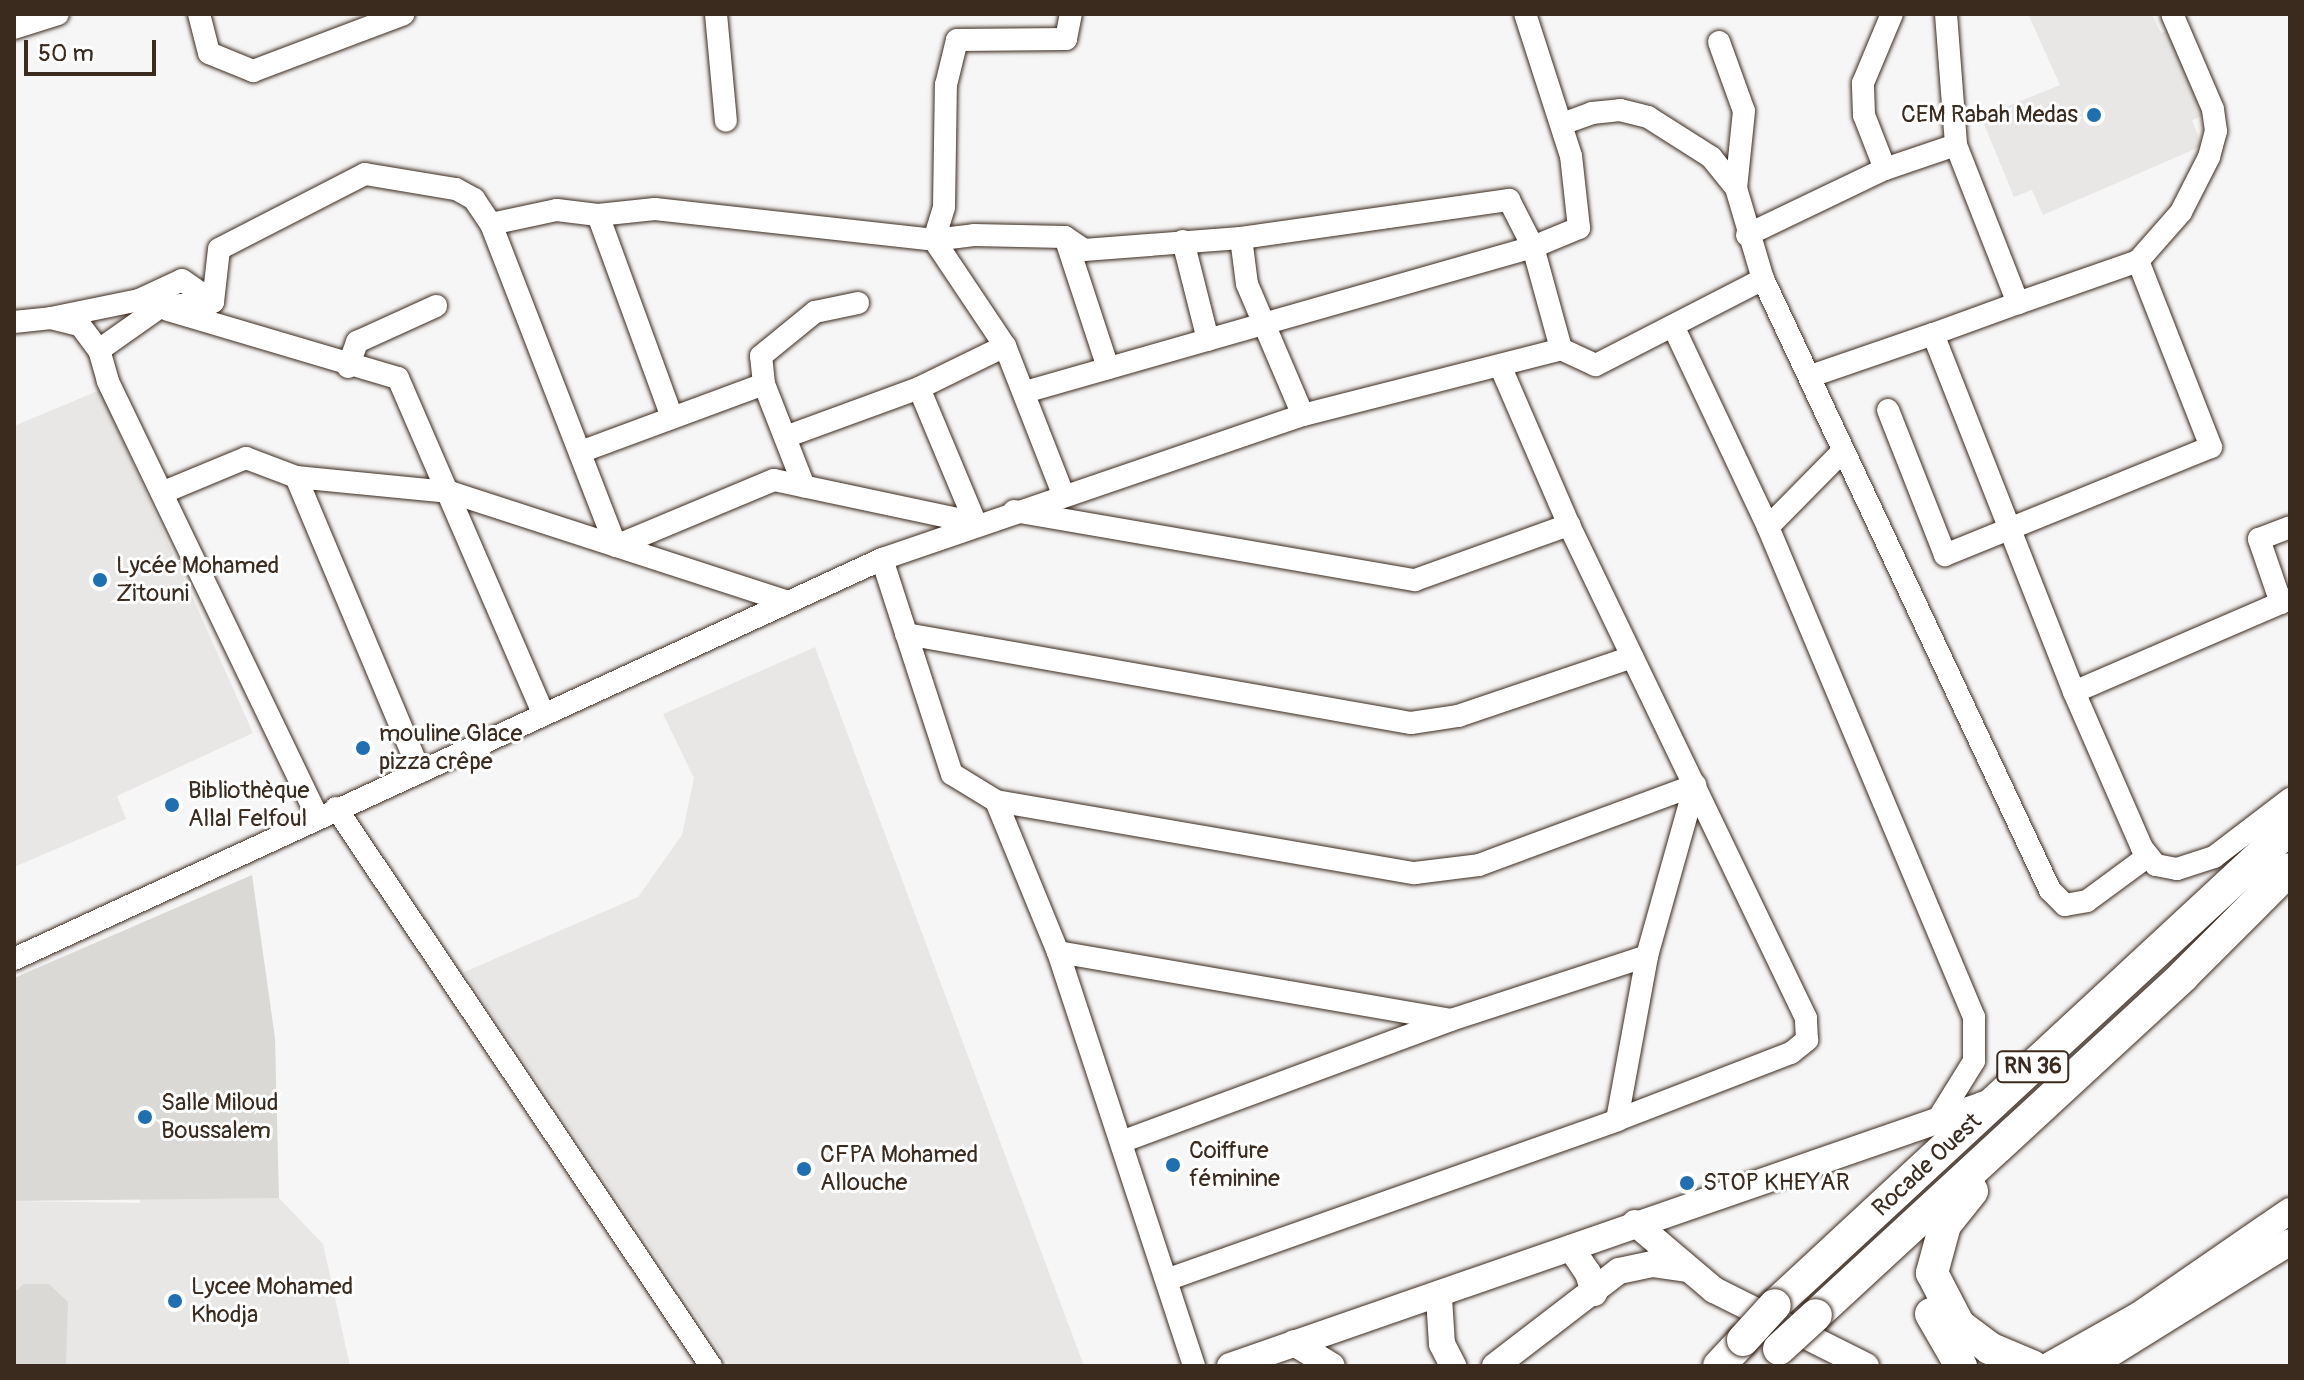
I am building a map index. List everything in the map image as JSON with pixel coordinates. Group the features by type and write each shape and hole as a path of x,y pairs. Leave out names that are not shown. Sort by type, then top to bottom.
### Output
{"highway":[{"name":"Rocade Ouest","path":"1719,1366 1775,1305 2290,828"},
{"name":"Rocade Ouest","path":"1771,1357 2021,1127 2290,869"},
{"path":"1961,1366 1929,1307 1932,1273 1945,1225 2021,1127"},
{"path":"1932,1273 1959,1325 1989,1348 2032,1366"}],"main road":[{"path":"1230,1366 1264,1360 1294,1343 1439,1298 1635,1223 1999,1099"},
{"path":"2048,1366 2139,1315 2290,1211"},
{"path":"1635,1223 1687,1269 1735,1302 1866,1366"},
{"path":"2101,1362 2290,1242"},
{"path":"1571,1248 1588,1273 1594,1293"},
{"path":"1495,1366 1630,1267 1687,1269"},
{"path":"1439,1298 1442,1344 1453,1366"},
{"path":"1294,1343 1332,1366"}],"street":[{"path":"14,28 58,14"},
{"path":"199,14 209,53 253,71 404,14"},
{"path":"716,14 726,121"},
{"path":"934,240 944,207 946,85 957,40 1066,39 1071,14"},
{"path":"1025,392 1533,247 1579,228 1578,190 1562,124 1525,14"},
{"path":"1885,169 1864,115 1863,83 1892,14"},
{"path":"1946,14 1956,145 2018,303"},
{"path":"1811,376 2138,261 2181,212 2209,157 2216,131 2213,109 2172,14"},
{"path":"1719,42 1744,111 1736,188 1747,235 1763,279 2056,898 2065,905 2087,901 2147,857"},
{"path":"1562,124 1592,113 1620,110 1648,117 1711,157 1736,188"},
{"path":"1747,235 1885,169 1956,145"},
{"path":"213,302 219,249 365,174 456,189 474,199 491,224 583,451 616,546"},
{"path":"491,224 557,210 598,215 655,209 934,240 974,235 1065,237 1084,250 1241,238 1509,200 1533,247 1561,349"},
{"path":"598,215 672,417"},
{"path":"1065,237 1108,368"},
{"path":"1241,238 1247,284 1303,415"},
{"path":"934,240 1005,346 1063,494"},
{"path":"1183,241 1208,340"},
{"path":"1888,410 1945,555 2008,533 2211,447 2138,261"},
{"path":"14,959 882,559 1012,511 1303,415 1501,368 1561,349 1596,365 1674,328 1763,279"},
{"path":"14,322 51,318 139,300 182,280 213,302"},
{"path":"99,350 160,307 213,302"},
{"path":"804,486 788,436 764,384 761,356 815,312 858,303"},
{"path":"348,367 357,342 436,306"},
{"path":"160,307 348,367 398,378 543,713"},
{"path":"51,318 80,325 99,350 108,381 327,813 711,1366"},
{"path":"1674,328 1768,527 1974,1017 1974,1061 1938,1119"},
{"path":"1933,334 2008,533 2147,857 2165,868 2192,866 2214,857 2290,799"},
{"path":"788,436 919,388 1005,346"},
{"path":"1169,1279 1617,1120 1791,1053 1807,1040 1806,1018 1569,525 1501,368"},
{"path":"583,451 764,384"},
{"path":"919,388 976,524"},
{"path":"1768,527 1843,451"},
{"path":"164,492 246,458 296,477 446,492 788,602"},
{"path":"296,477 420,772"},
{"path":"616,546 774,480 976,524"},
{"path":"1012,511 1415,580 1569,525"},
{"path":"2074,692 2286,601 2259,539 2290,527"},
{"path":"882,559 952,774 996,801 1415,873 1479,865 1695,785"},
{"path":"906,634 1367,719 1411,723 1458,716 1632,657"},
{"path":"1617,1120 1647,956 1695,785"},
{"path":"996,801 1058,952 1169,1279 1194,1366"},
{"path":"1058,952 1451,1020"},
{"path":"1121,1142 1451,1020 1647,956"}],"shaded area":[{"name":"CEM Rabah Medas","path":"2028,14 2152,14 2161,33 2171,29 2208,114 2192,120 2202,146 2043,215 2032,190 2014,197 1981,117 2060,85"},
{"name":"Lycée Mohamed Zitouni","path":"100,390 253,733 117,796 126,819 14,867 14,426"},
{"name":"CFPA Mohamed Allouche","path":"815,647 1084,1366 730,1366 464,972 638,897 682,835 694,778 663,714"},
{"name":"Salle Miloud Boussalem","path":"252,875 275,1038 279,1198 14,1201 14,978"},
{"name":"Lycee Mohamed Khodja","path":"140,1196 279,1198 323,1244 350,1366 14,1366 14,1201 140,1203"},
{"path":"24,1284 49,1284 68,1302 66,1366 14,1366 14,1292"}],"place":[{"name":"CEM Rabah Medas","path":"2094,115"},
{"name":"Lycée Mohamed Zitouni","path":"100,580"},
{"name":"mouline Glace pizza crêpe","path":"363,748"},
{"name":"Bibliothèque Allal Felfoul","path":"172,805"},
{"name":"Salle Miloud Boussalem","path":"145,1117"},
{"name":"Coiffure féminine","path":"1173,1165"},
{"name":"CFPA Mohamed Allouche","path":"804,1169"},
{"name":"STOP KHEYAR","path":"1687,1183"},
{"name":"Lycee Mohamed Khodja","path":"175,1301"}]}
